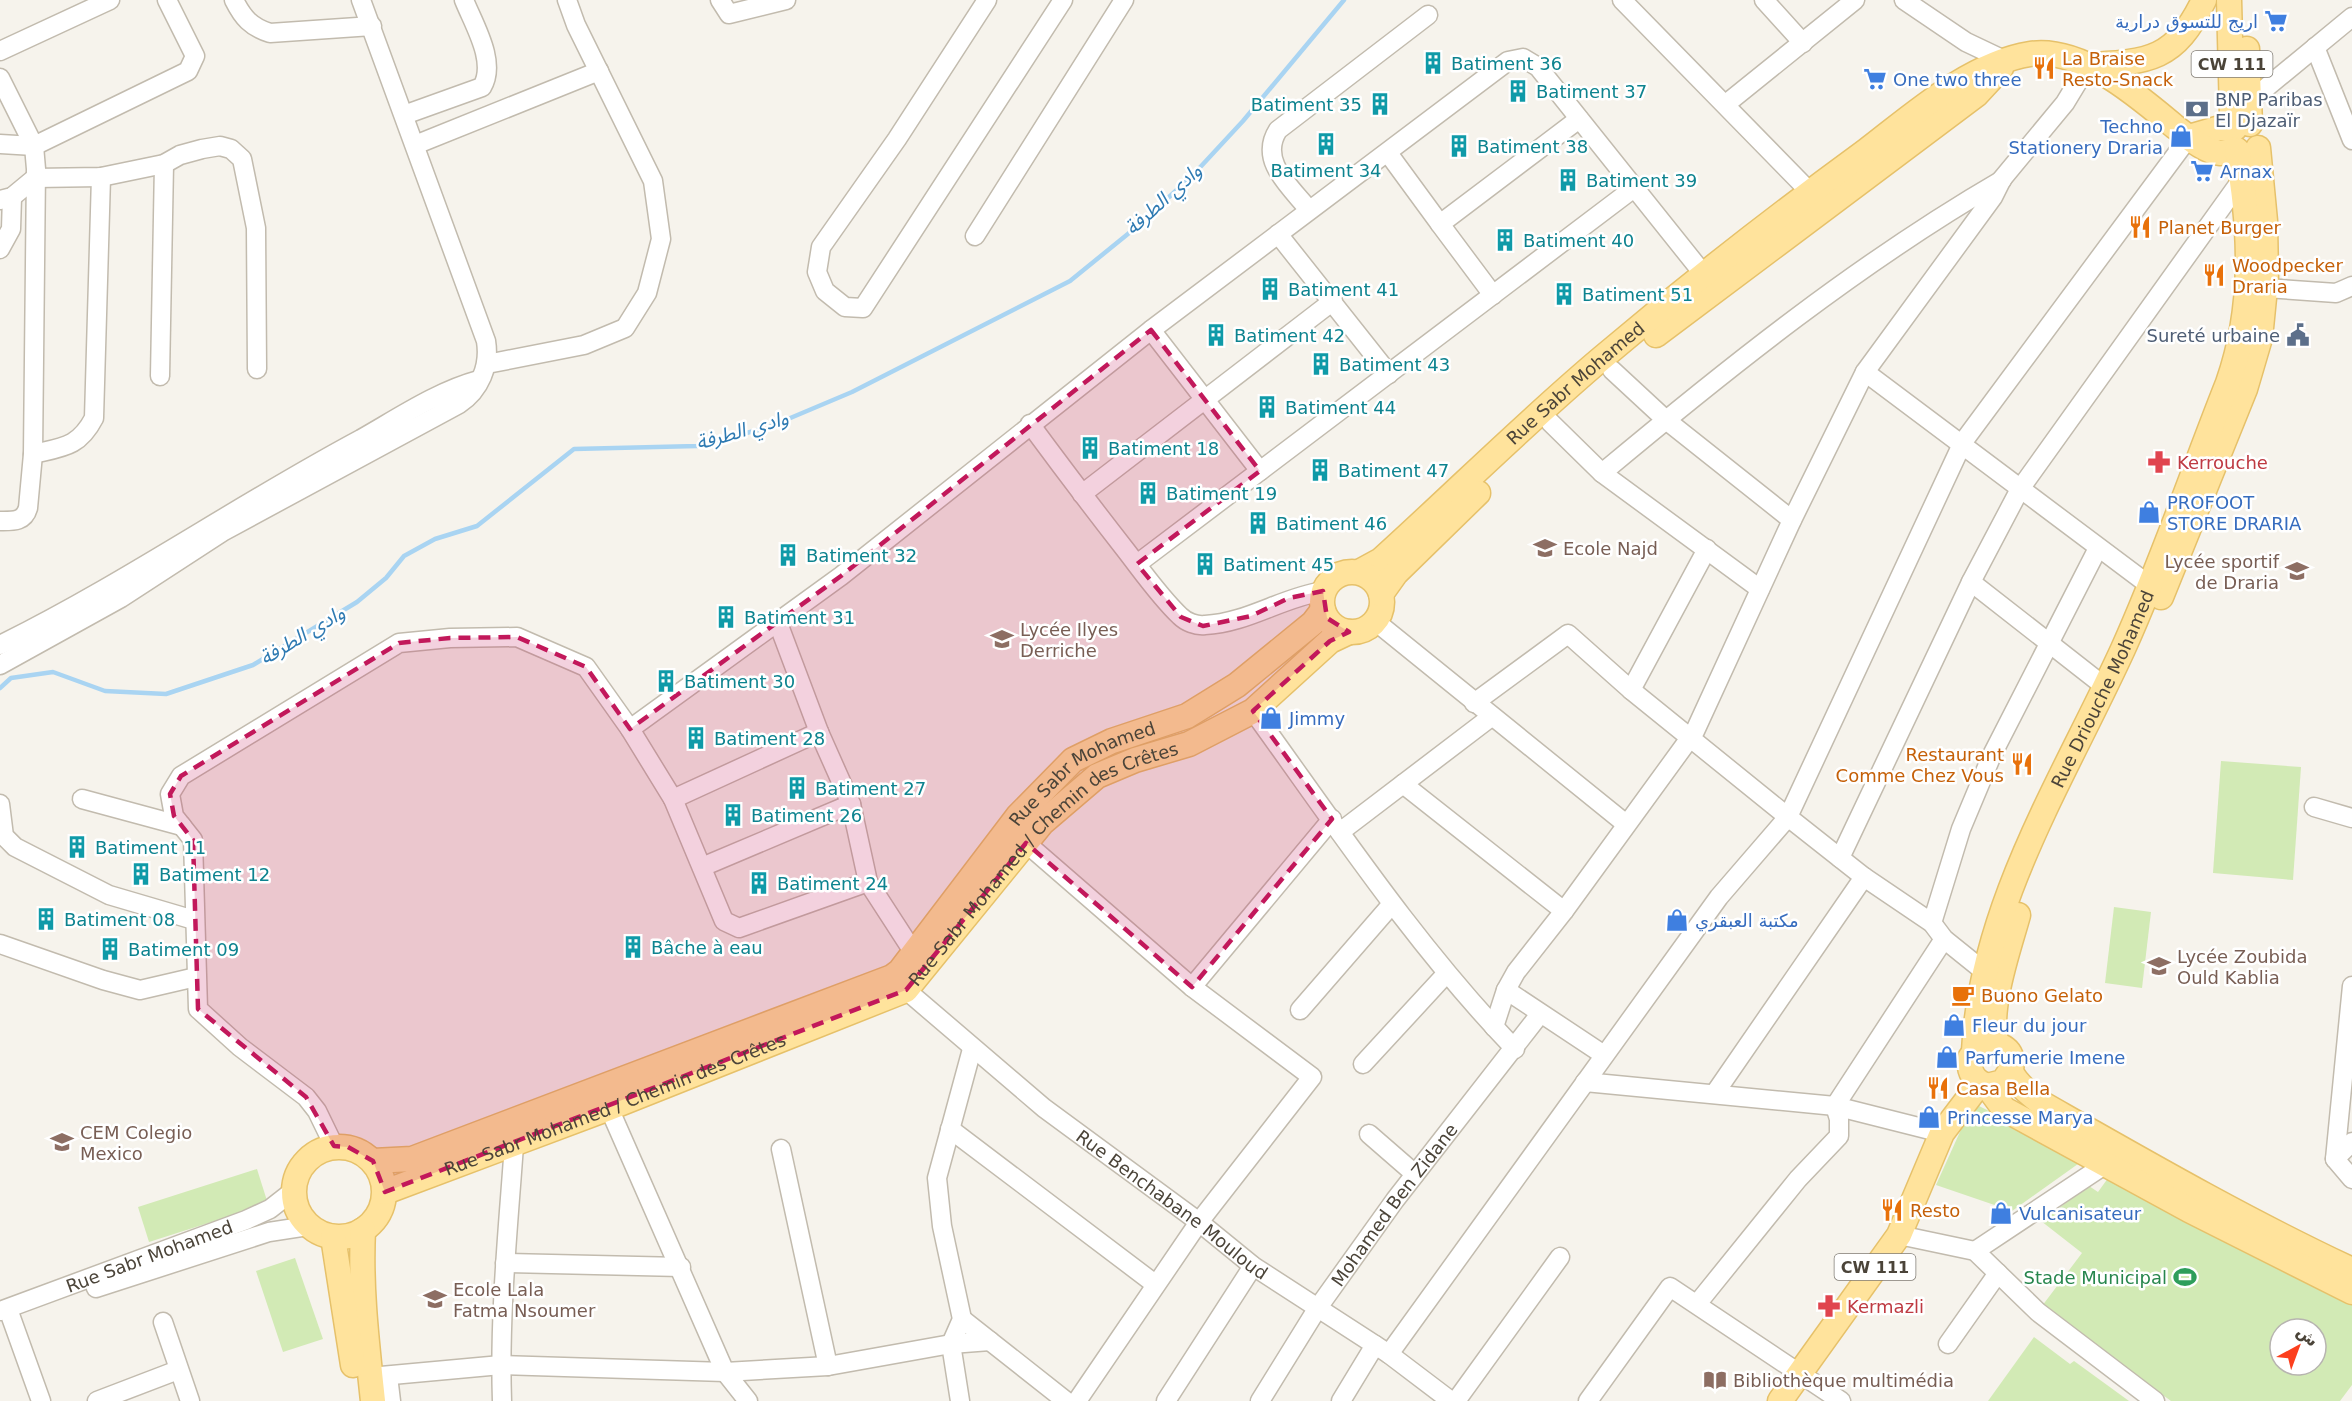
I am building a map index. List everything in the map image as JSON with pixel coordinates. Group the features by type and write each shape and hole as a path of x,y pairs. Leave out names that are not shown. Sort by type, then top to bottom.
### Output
{"main road":[{"path":"2088,65 2140,62 2152,58 2175,43 2197,15 2204,0"},
{"name":"CW 111","path":"2229,0 2232,116 2243,133"},
{"path":"1381,594 1373,580 1359,572 1339,575 1323,600 1332,624 1349,632 1367,627 1380,613 1381,594 1396,573 1550,422 1612,370 1976,94 2006,61 2030,54 2048,53 2088,65 2133,93 2188,137 2220,128 2243,133 2245,0"},
{"name":"Rue Sabr Mohamed","path":"1359,572 1381,560 1601,358 1810,192 1959,82 2006,61"},
{"path":"2133,93 2140,62"},
{"name":"Rue Driouche Mohamed","path":"1946,1127 1978,1073 1976,1014 1985,972 2012,889 2043,811 2123,649 2228,383 2241,342 2247,310 2249,262 2242,178 2243,133"},
{"name":"Rue Driouche Mohamed","path":"1997,1044 1993,1032 1995,1010 2032,868 2049,826 2131,666 2184,543 2245,388 2260,338 2266,288 2265,221 2243,133"},
{"name":"Rue Sabr Mohamed","path":"373,1161 412,1159 881,981 900,971 1018,816 1073,760 1112,741 1187,716 1237,686 1313,623 1323,600"},
{"name":"Rue Sabr Mohamed / Chemin des Crêtes","path":"385,1192 514,1145 906,990 1042,824 1097,776 1136,760 1190,744 1253,711 1330,641 1349,632"},
{"path":"1978,1073 1988,1043 1997,1044 2010,1055 2011,1070 2026,1091 2041,1103 2177,1180 2295,1243 2352,1270"},
{"path":"1978,1073 2003,1082 2011,1070"},
{"path":"1978,1073 2004,1109 2352,1292"},
{"name":"CW 111","path":"1780,1401 1899,1235 1946,1127"},
{"path":"334,1146 348,1147 362,1152 373,1161 382,1178 385,1192 376,1218 363,1230 351,1236 333,1237 309,1226 298,1212 293,1191 297,1172 306,1159 320,1150 334,1146"},
{"path":"363,1230 362,1260 379,1377 373,1401"},
{"path":"333,1237 348,1322 356,1401"}],"street":[{"path":"0,51 110,0"},
{"path":"0,144 34,146 188,71 193,66 195,56 167,0"},
{"path":"234,0 242,17 256,28 270,33 372,26"},
{"path":"0,665 121,598 224,531 459,404 471,394 483,372 486,341 361,0"},
{"path":"404,115 482,87 487,79 488,64 464,0"},
{"path":"0,645 82,602 303,469 483,372 584,345 625,328 647,293 661,239 653,181 567,0"},
{"path":"720,0 729,14 786,0"},
{"path":"987,0 897,139 821,247 817,272 825,291 844,307 863,308 1063,0"},
{"path":"975,236 1124,0"},
{"path":"1622,0 1810,192"},
{"path":"1764,0 1803,43"},
{"path":"1726,104 1855,0"},
{"path":"1904,0 1966,42 2006,61"},
{"path":"1309,210 1274,164 1270,150 1272,140 1278,130 1428,15"},
{"path":"2243,133 2315,47 2352,17"},
{"path":"2315,47 2352,140"},
{"path":"630,729 841,576 1151,330 1514,58 1523,58 1538,67 1705,276"},
{"path":"1494,1027 1506,990 1516,972 1564,911 1690,738 1792,520 1866,372 1993,197 2002,179 2065,104 2088,65"},
{"path":"415,145 599,71"},
{"path":"0,78 34,146 35,178 33,454 26,515 19,520 0,521"},
{"path":"1440,224 1579,119"},
{"path":"1341,1401 1586,1082 1719,897 1788,817 1963,442 2188,137"},
{"path":"0,249 11,229 6,199 35,178 101,177 164,164 180,155 220,146 231,149 242,159 256,228 257,369"},
{"path":"1388,153 1493,295"},
{"path":"160,376 164,164"},
{"path":"33,454 75,443 86,433 94,418 101,177"},
{"path":"1840,858 1971,582 2020,489 2242,178"},
{"path":"1602,473 1801,313 1955,207 2002,179"},
{"path":"1137,564 1634,188"},
{"path":"1278,234 1334,301 1389,374"},
{"path":"2266,288 2336,293 2352,286"},
{"path":"1082,494 1334,301"},
{"path":"1151,330 1260,471"},
{"path":"1612,370 1666,420 1792,520"},
{"path":"1866,372 1963,442 2020,489 2149,585"},
{"path":"1550,422 1602,473 1760,589"},
{"path":"1030,424 1082,494 1181,617 1203,626 1251,616 1289,598 1323,600"},
{"path":"1932,923 1961,830 1992,755 2047,642 2098,548"},
{"path":"1632,690 1707,549"},
{"path":"1971,582 2104,686"},
{"path":"1374,621 1626,824"},
{"path":"778,623 819,732 850,804 868,882 914,953"},
{"path":"1474,703 1568,634 1632,690 1788,817 1864,877 1932,923 1944,939 1985,972"},
{"path":"334,1146 317,1111 306,1097 240,1047 198,1009 193,840 174,816 170,794 181,776 399,643 450,638 517,638 586,667 630,729 673,799 724,921 739,928 868,882"},
{"path":"1253,711 1392,904 1446,974 1515,1049"},
{"path":"1192,987 1336,826 1403,784 1491,717"},
{"path":"673,799 819,732"},
{"path":"1403,784 1564,911"},
{"path":"82,799 182,826"},
{"path":"0,804 8,850 109,895 194,920"},
{"path":"702,867 850,804"},
{"path":"2314,807 2352,818"},
{"path":"1026,843 1192,987 1312,1077 1199,1222 1077,1401"},
{"path":"1715,1093 1864,877"},
{"path":"1300,1010 1392,904"},
{"path":"1835,1106 1944,939"},
{"path":"0,944 103,980 140,990 196,977"},
{"path":"1363,1064 1446,974"},
{"path":"2352,986 2335,1159 2352,1179"},
{"name":"Rue Benchabane Mouloud","path":"906,990 972,1049 1044,1108 1199,1222 1253,1266 1382,1349 1450,1401"},
{"path":"1506,990 1604,1055"},
{"name":"Mohamed Ben Zidane","path":"1260,1401 1317,1309 1415,1174 1515,1049 1540,1014"},
{"path":"960,1401 951,1344 962,1319 942,1226 937,1178 972,1049"},
{"path":"1586,1082 1835,1106 1946,1127"},
{"path":"1697,1304 1791,1188 1839,1136 1839,1119 1835,1106"},
{"path":"609,1108 681,1267 725,1372 748,1401"},
{"path":"950,1129 1155,1284"},
{"path":"1369,1134 1415,1174"},
{"path":"2335,1159 2352,1142"},
{"path":"502,1401 505,1263 514,1145"},
{"path":"781,1149 828,1366"},
{"path":"1975,1251 2106,1164"},
{"name":"Rue Sabr Mohamed","path":"4,1310 246,1220 270,1209 293,1191"},
{"path":"41,1401 4,1310 27,1310 269,1232 309,1226"},
{"path":"1899,1235 1975,1251 2038,1312 2155,1401"},
{"path":"1456,1401 1560,1257"},
{"path":"505,1263 681,1267"},
{"path":"1166,1401 1253,1266"},
{"path":"1948,1344 1998,1273"},
{"path":"1588,1401 1670,1287 1841,1401"},
{"path":"962,1319 1066,1401"},
{"path":"163,1322 190,1401"},
{"path":"391,1401 379,1377 501,1365 725,1372 828,1366 951,1344 990,1341"},
{"path":"97,1401 178,1370"}],"highlighted area":[{"path":"1151,330 1260,471 1137,564 1181,617 1203,626 1251,616 1289,598 1323,591 1327,618 1349,632 1330,641 1253,711 1332,819 1192,987 1026,843 906,990 385,1192 373,1161 348,1147 334,1146 306,1097 198,1009 193,840 174,816 170,794 181,776 399,643 450,638 517,637 586,667 630,729 841,576"}],"green space":[{"path":"2221,761 2301,767 2293,880 2213,873"},
{"path":"2114,907 2151,912 2142,988 2105,983"},
{"path":"1973,1103 2085,1159 2012,1211 1936,1185"},
{"path":"257,1169 268,1204 149,1242 138,1207"},
{"name":"Stade Municipal","path":"2111,1174 2352,1302 2352,1385 2340,1401 2171,1401 2042,1306 2082,1253 2041,1221 2089,1186 2098,1192"},
{"path":"295,1258 323,1339 283,1352 256,1271"},
{"path":"2034,1337 2070,1364 2074,1361 2129,1401 1988,1401"}],"waterway":[{"name":"وادي الطرفة","path":"0,688 11,678 53,672 105,691 166,694 253,665 357,602 386,578 404,556 435,539 477,526 574,449 697,446 769,427 852,392 1070,281 1134,229 1192,176 1243,121 1344,0"}],"place":[{"name":"اريج للتسوق درارية","path":"2276,21"},
{"name":"Batiment 36","path":"1433,63"},
{"name":"La Braise Resto-Snack","path":"2044,68"},
{"name":"One two three","path":"1875,79"},
{"name":"Batiment 37","path":"1518,91"},
{"name":"Batiment 35","path":"1380,104"},
{"name":"BNP Paribas El Djazaïr","path":"2197,109"},
{"name":"Techno Stationery Draria","path":"2181,136"},
{"name":"Batiment 34","path":"1326,144"},
{"name":"Batiment 38","path":"1459,146"},
{"name":"Arnax","path":"2202,171"},
{"name":"Batiment 39","path":"1568,180"},
{"name":"Planet Burger","path":"2140,227"},
{"name":"Batiment 40","path":"1505,240"},
{"name":"Woodpecker Draria","path":"2214,275"},
{"name":"Batiment 41","path":"1270,289"},
{"name":"Batiment 51","path":"1564,294"},
{"name":"Batiment 42","path":"1216,335"},
{"name":"Sureté urbaine","path":"2298,335"},
{"name":"Batiment 43","path":"1321,364"},
{"name":"Batiment 44","path":"1267,407"},
{"name":"Batiment 18","path":"1090,448"},
{"name":"Kerrouche","path":"2159,462"},
{"name":"Batiment 47","path":"1320,470"},
{"name":"Batiment 19","path":"1148,493"},
{"name":"PROFOOT STORE DRARIA","path":"2149,512"},
{"name":"Batiment 46","path":"1258,523"},
{"name":"Ecole Najd","path":"1545,548"},
{"name":"Batiment 32","path":"788,555"},
{"name":"Batiment 45","path":"1205,564"},
{"name":"Lycée sportif de Draria","path":"2297,571"},
{"name":"Batiment 31","path":"726,617"},
{"name":"Lycée Ilyes Derriche","path":"1002,639"},
{"name":"Batiment 30","path":"666,681"},
{"name":"Jimmy","path":"1271,718"},
{"name":"Batiment 28","path":"696,738"},
{"name":"Restaurant Comme Chez Vous","path":"2022,764"},
{"name":"Batiment 27","path":"797,788"},
{"name":"Batiment 26","path":"733,815"},
{"name":"Batiment 11","path":"77,847"},
{"name":"Batiment 12","path":"141,874"},
{"name":"Batiment 24","path":"759,883"},
{"name":"Batiment 08","path":"46,919"},
{"name":"مكتبة العبقري","path":"1677,920"},
{"name":"Bâche à eau","path":"633,947"},
{"name":"Batiment 09","path":"110,949"},
{"name":"Lycée Zoubida Ould Kablia","path":"2159,966"},
{"name":"Buono Gelato","path":"1963,995"},
{"name":"Fleur du jour","path":"1954,1025"},
{"name":"Parfumerie Imene","path":"1947,1057"},
{"name":"Casa Bella","path":"1938,1088"},
{"name":"Princesse Marya","path":"1929,1117"},
{"name":"CEM Colegio Mexico","path":"62,1142"},
{"name":"Resto","path":"1892,1210"},
{"name":"Vulcanisateur","path":"2001,1213"},
{"name":"Stade Municipal","path":"2185,1277"},
{"name":"Ecole Lala Fatma Nsoumer","path":"435,1299"},
{"name":"Kermazli","path":"1829,1306"},
{"name":"Bibliothèque multimédia","path":"1715,1380"}]}
